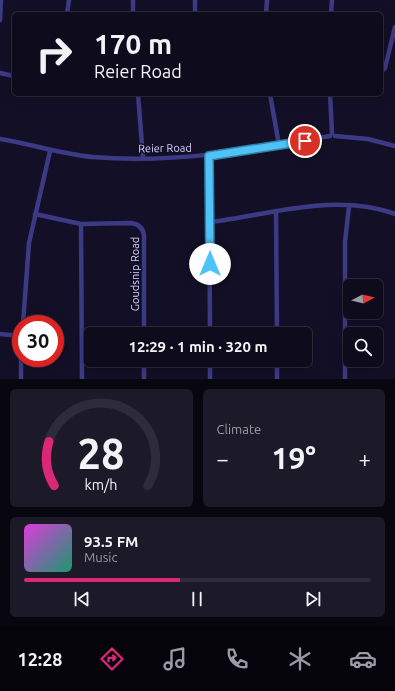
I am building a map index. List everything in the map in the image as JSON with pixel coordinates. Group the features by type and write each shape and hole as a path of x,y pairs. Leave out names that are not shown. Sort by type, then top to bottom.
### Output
{"street":[{"path":"0,20 1,0"},
{"path":"67,12 68,0"},
{"path":"133,0 133,12"},
{"path":"195,0 195,12"},
{"path":"266,12 268,0"},
{"path":"331,12 332,0"},
{"path":"383,70 385,68 395,27"},
{"path":"0,73 12,76"},
{"path":"138,96 143,158"},
{"path":"270,96 279,145"},
{"path":"330,96 333,135"},
{"name":"Reier Road","path":"0,139 50,151 93,157 143,158 209,156 333,135 368,139 395,146"},
{"path":"24,315 28,244 50,151"},
{"path":"209,156 210,327"},
{"path":"210,222 276,211 328,205 349,206 395,214"},
{"path":"345,379 345,242 349,206"},
{"path":"276,211 277,327"},
{"name":"Goudsnip Road","path":"35,214 81,224 131,223 137,224 143,230 144,327"},
{"path":"81,224 82,379"},
{"path":"0,334 12,335"},
{"path":"21,367 21,379"},
{"path":"144,367 144,379"},
{"path":"210,367 210,379"},
{"path":"277,367 277,379"}],"route":[{"path":"210,264 209,156 305,141"}]}
